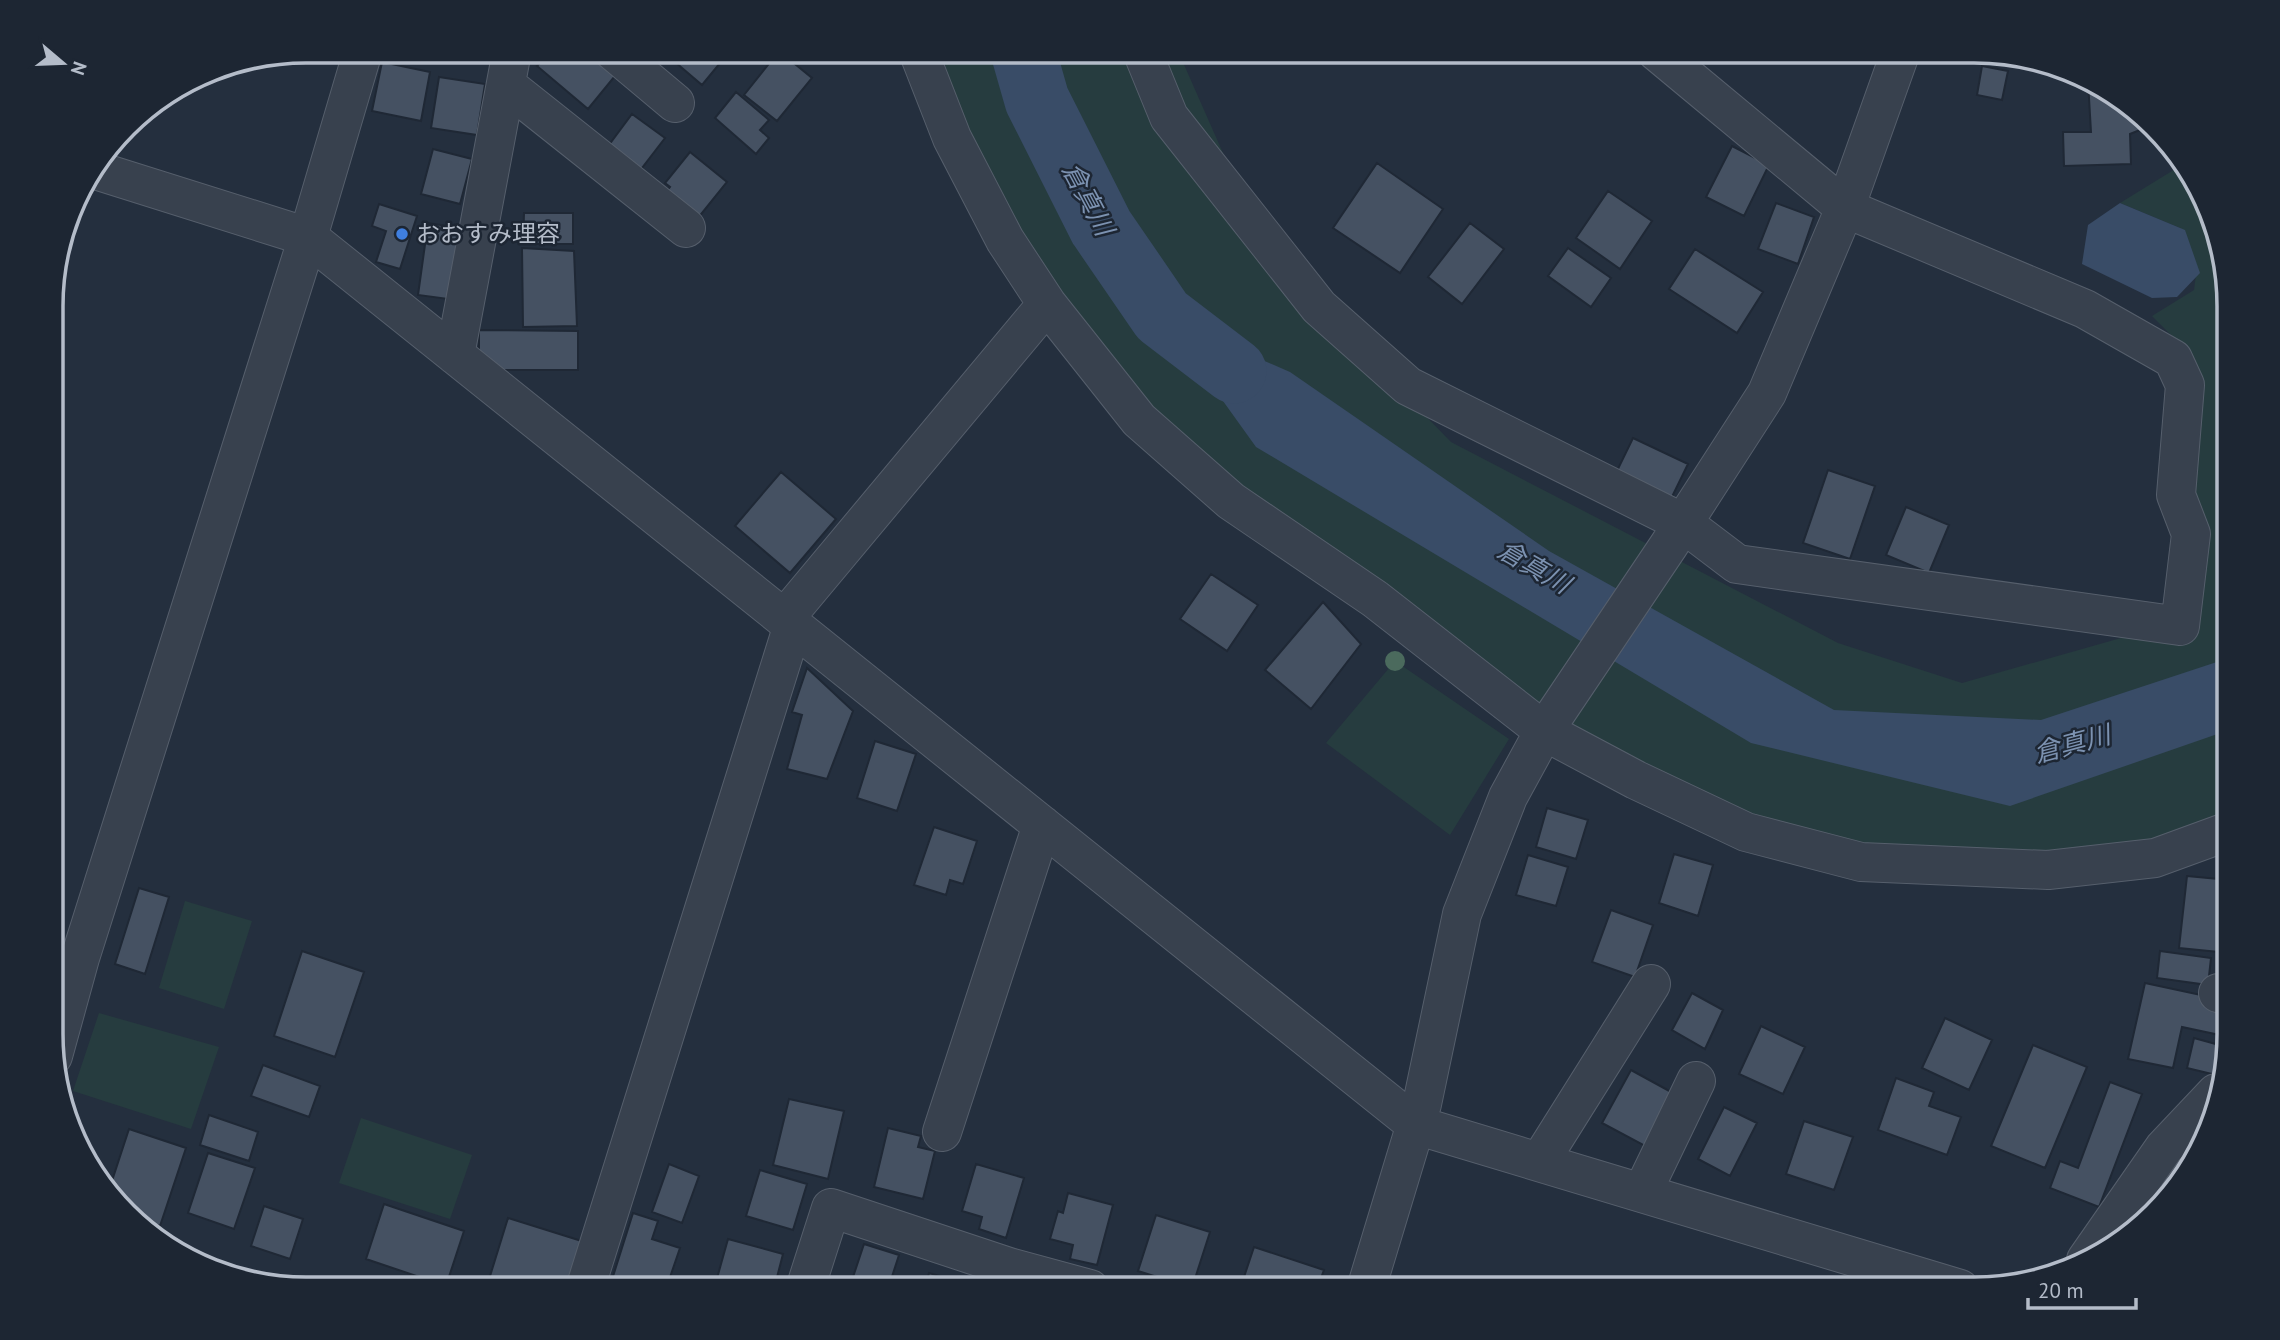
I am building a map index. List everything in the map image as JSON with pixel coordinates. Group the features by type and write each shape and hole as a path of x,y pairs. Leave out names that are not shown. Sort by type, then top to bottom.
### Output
{"street":[{"path":"63,1020 80,958 308,237 359,63"},
{"path":"627,63 675,103"},
{"path":"923,63 952,138 1005,240 1046,304 1139,420 1231,501 1636,779 1746,832 1861,862 2048,870 2155,858 2216,836"},
{"path":"1147,63 1169,117 1319,307 1408,386 1676,534 1737,565 2180,626 2191,534 2176,495 2185,386 2172,359 2085,309 1845,208 1670,63"},
{"path":"1371,1276 1422,1104 1462,914 1507,797 1550,722 1767,393 1845,208 1897,63"},
{"path":"455,355 509,68"},
{"path":"509,68 686,228"},
{"path":"103,173 308,237 1416,1125 1917,1276"},
{"path":"588,1277 788,622 1046,304"},
{"path":"942,1132 1042,825"},
{"path":"1540,1161 1651,985"},
{"path":"1642,1193 1696,1081"},
{"path":"2098,1243 2164,1148 2206,1103"},
{"path":"809,1277 831,1208 1001,1277"}],"green space":[{"path":"945,63 1183,63 1268,255 1451,442 1838,643 1962,683 2195,617 2194,358 2152,316 2194,290 2197,266 2180,228 2120,203 2175,169 2192,198 2204,228 2212,258 2216,290 2216,842 2072,879 1854,861 1622,765 1158,437 987,206"},
{"path":"1395,661 1509,739 1450,835 1326,743"},
{"path":"185,901 252,921 224,1009 159,988"},
{"path":"99,1013 219,1047 191,1129 73,1091"},
{"path":"361,1118 472,1155 450,1219 339,1183"}],"water":[{"path":"2120,203 2185,230 2200,273 2177,297 2152,298 2082,264 2088,225"},
{"path":"1162,316 1290,372 1549,551 1834,710 2041,720 2216,662 2216,735 2010,806 1751,743 1256,447"}],"building":[{"path":"382,63 430,72 421,121 372,111"},
{"path":"540,63 599,63 615,76 588,109 537,66"},
{"path":"676,63 720,63 702,85"},
{"path":"769,63 794,63 812,78 777,121 744,95"},
{"path":"1982,66 2008,71 2002,100 1977,95"},
{"path":"439,77 485,84 477,135 431,128"},
{"path":"736,92 769,120 760,130 769,138 756,154 715,118"},
{"path":"2089,92 2122,113 2140,129 2130,134 2131,164 2064,166 2063,132 2091,132"},
{"path":"632,114 665,138 635,177 603,153"},
{"path":"1732,146 1769,165 1744,216 1706,197"},
{"path":"433,149 472,159 460,204 421,194"},
{"path":"690,152 727,182 694,223 662,197 670,187 665,183"},
{"path":"1377,163 1443,209 1400,273 1333,228"},
{"path":"1608,191 1652,221 1620,269 1576,238"},
{"path":"1776,203 1814,217 1798,264 1758,249"},
{"path":"379,204 417,216 400,269 376,262 386,231 372,226"},
{"path":"524,213 573,213 573,244 523,244"},
{"path":"428,223 460,228 448,299 418,295"},
{"path":"1470,223 1504,249 1462,304 1428,277"},
{"path":"522,248 574,251 577,326 523,327"},
{"path":"1568,248 1611,278 1591,307 1548,276"},
{"path":"1695,249 1763,292 1737,333 1669,289"},
{"path":"479,330 578,331 578,370 479,370"},
{"path":"1633,438 1688,464 1669,503 1614,477"},
{"path":"1828,470 1875,486 1850,559 1803,543"},
{"path":"781,472 836,519 790,573 735,526"},
{"path":"1906,507 1949,525 1929,573 1886,555"},
{"path":"1211,574 1258,605 1227,651 1180,619"},
{"path":"1323,602 1361,644 1311,709 1265,670"},
{"path":"807,668 853,711 827,779 787,769 802,715 792,712"},
{"path":"875,741 916,754 897,811 857,798"},
{"path":"1547,808 1588,820 1576,859 1536,847"},
{"path":"934,827 977,841 963,884 950,880 946,895 914,885"},
{"path":"1674,854 1713,865 1698,916 1659,903"},
{"path":"1528,855 1568,867 1556,906 1516,895"},
{"path":"2187,876 2216,879 2216,952 2179,948"},
{"path":"139,888 169,897 145,974 115,964"},
{"path":"1611,910 1653,925 1635,977 1592,962"},
{"path":"302,951 364,972 335,1057 274,1036"},
{"path":"2160,951 2211,958 2208,985 2157,978"},
{"path":"2145,983 2216,998 2216,1034 2182,1027 2173,1068 2128,1059"},
{"path":"1692,993 1723,1010 1705,1049 1672,1030"},
{"path":"1945,1018 1992,1040 1969,1090 1922,1068"},
{"path":"1761,1026 1805,1047 1783,1094 1739,1074"},
{"path":"2194,1038 2216,1044 2213,1074 2187,1068"},
{"path":"2033,1045 2087,1067 2045,1168 1991,1146"},
{"path":"263,1065 320,1086 309,1117 251,1096"},
{"path":"1631,1070 1673,1093 1645,1146 1602,1123"},
{"path":"1896,1078 1934,1092 1929,1106 1961,1117 1947,1155 1878,1130"},
{"path":"2110,1082 2142,1094 2099,1207 2050,1188 2060,1161 2078,1168"},
{"path":"789,1099 844,1111 828,1179 773,1165"},
{"path":"1724,1107 1757,1123 1730,1176 1698,1159"},
{"path":"209,1115 258,1132 249,1161 200,1145"},
{"path":"1804,1121 1853,1137 1834,1190 1786,1174"},
{"path":"888,1128 921,1136 918,1147 935,1151 923,1199 874,1187"},
{"path":"129,1129 186,1148 160,1226 146,1217 112,1180"},
{"path":"208,1153 255,1168 234,1229 188,1213"},
{"path":"669,1164 699,1176 682,1223 652,1212"},
{"path":"976,1164 1024,1178 1006,1238 979,1229 982,1217 962,1211"},
{"path":"760,1170 807,1184 793,1230 746,1216"},
{"path":"1068,1193 1113,1205 1097,1265 1070,1259 1073,1245 1050,1239 1058,1211 1063,1213"},
{"path":"384,1204 464,1231 449,1277 419,1277 366,1259"},
{"path":"264,1206 303,1219 290,1259 251,1246"},
{"path":"633,1213 658,1221 652,1239 680,1248 670,1277 613,1277"},
{"path":"1156,1215 1210,1232 1196,1276 1155,1276 1138,1271"},
{"path":"508,1218 588,1243 578,1277 490,1277"},
{"path":"728,1239 783,1254 777,1277 717,1277"},
{"path":"864,1244 899,1255 892,1277 853,1277"},
{"path":"1254,1247 1324,1270 1322,1276 1244,1276"}],"waterway":[{"name":"倉真川","path":"1026,63 1037,100 1101,227 1162,316 1234,371"}],"place":[{"name":"おおすみ理容","path":"402,234"}]}
